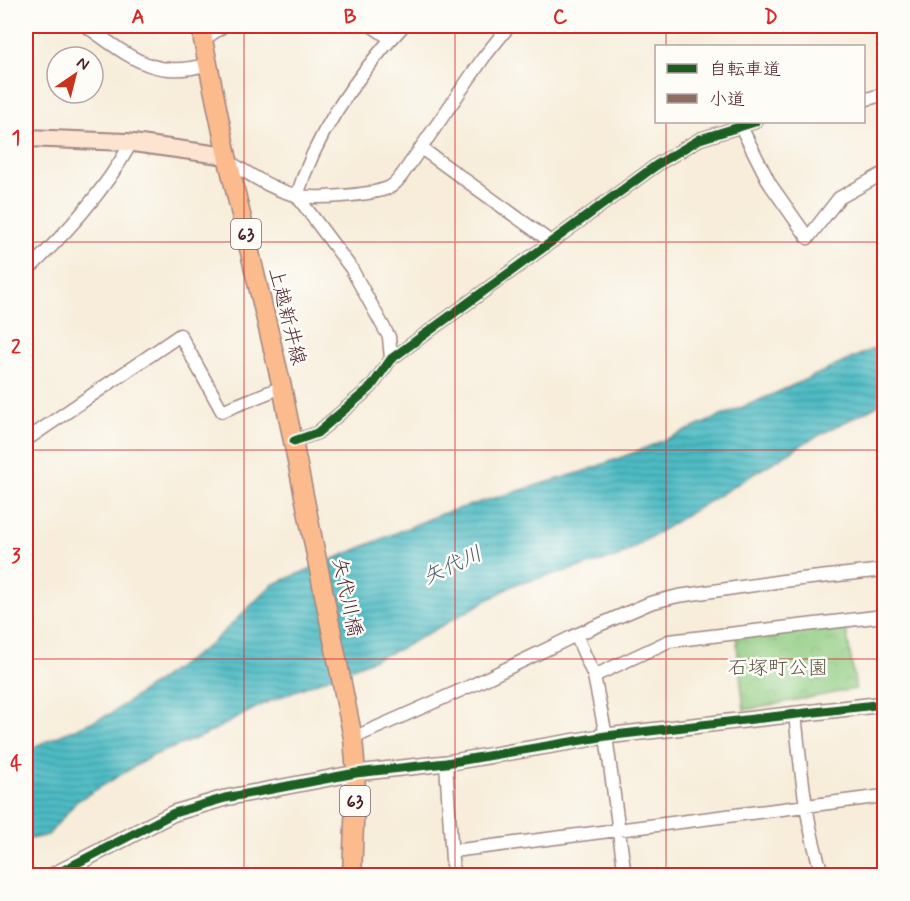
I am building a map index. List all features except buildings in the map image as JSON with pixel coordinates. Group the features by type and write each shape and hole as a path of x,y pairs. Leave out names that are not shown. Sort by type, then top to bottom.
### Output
{"main road":[{"name":"上越新井線","path":"202,33 228,159 294,441 300,477"},
{"path":"26,138 131,143 228,159"},
{"name":"矢代川橋","path":"300,477 352,733"},
{"name":"63","path":"352,733 356,773 352,876"}],"street":[{"path":"86,26 150,67 187,71 208,64"},
{"path":"202,33 223,26"},
{"path":"372,26 390,39"},
{"path":"297,196 305,170 343,101 390,39 403,26"},
{"path":"228,159 276,189 297,196 322,197 391,187 402,175 484,57 509,26"},
{"path":"865,100 885,94"},
{"path":"294,441 317,433 371,387 391,359 658,164 700,139 750,123"},
{"path":"740,125 770,184 808,238 839,198 885,173"},
{"path":"26,272 56,242 105,183 131,143"},
{"path":"421,148 550,242"},
{"path":"297,196 351,268 389,337 391,359"},
{"path":"26,440 180,335 222,411 282,387"},
{"path":"352,733 475,684 576,635 650,603 678,596 783,581 885,570"},
{"path":"594,676 669,640 885,616"},
{"path":"576,635 594,676 606,736 625,876"},
{"path":"52,876 174,813 225,798 356,773 446,763 606,736 885,704"},
{"path":"795,714 805,807 814,850 823,876"},
{"path":"446,763 453,876"},
{"path":"453,851 885,796"}],"green space":[{"name":"石塚町公園","path":"845,622 856,689 744,710 736,636"}],"water":[{"name":"矢代川","path":"884,344 884,402 808,441 618,557 514,585 402,648 263,704 203,736 152,756 77,801 48,835 26,840 26,750 110,714 211,644 272,585 441,514 585,471 638,451 769,396"}],"marked path":[{"path":"26,429 31,436"}],"cycle path":[{"path":"294,441 317,433 371,387 391,359 658,164 700,139 752,123"},
{"path":"52,876 174,813 225,798 356,773 446,763 606,736 884,704"}]}
